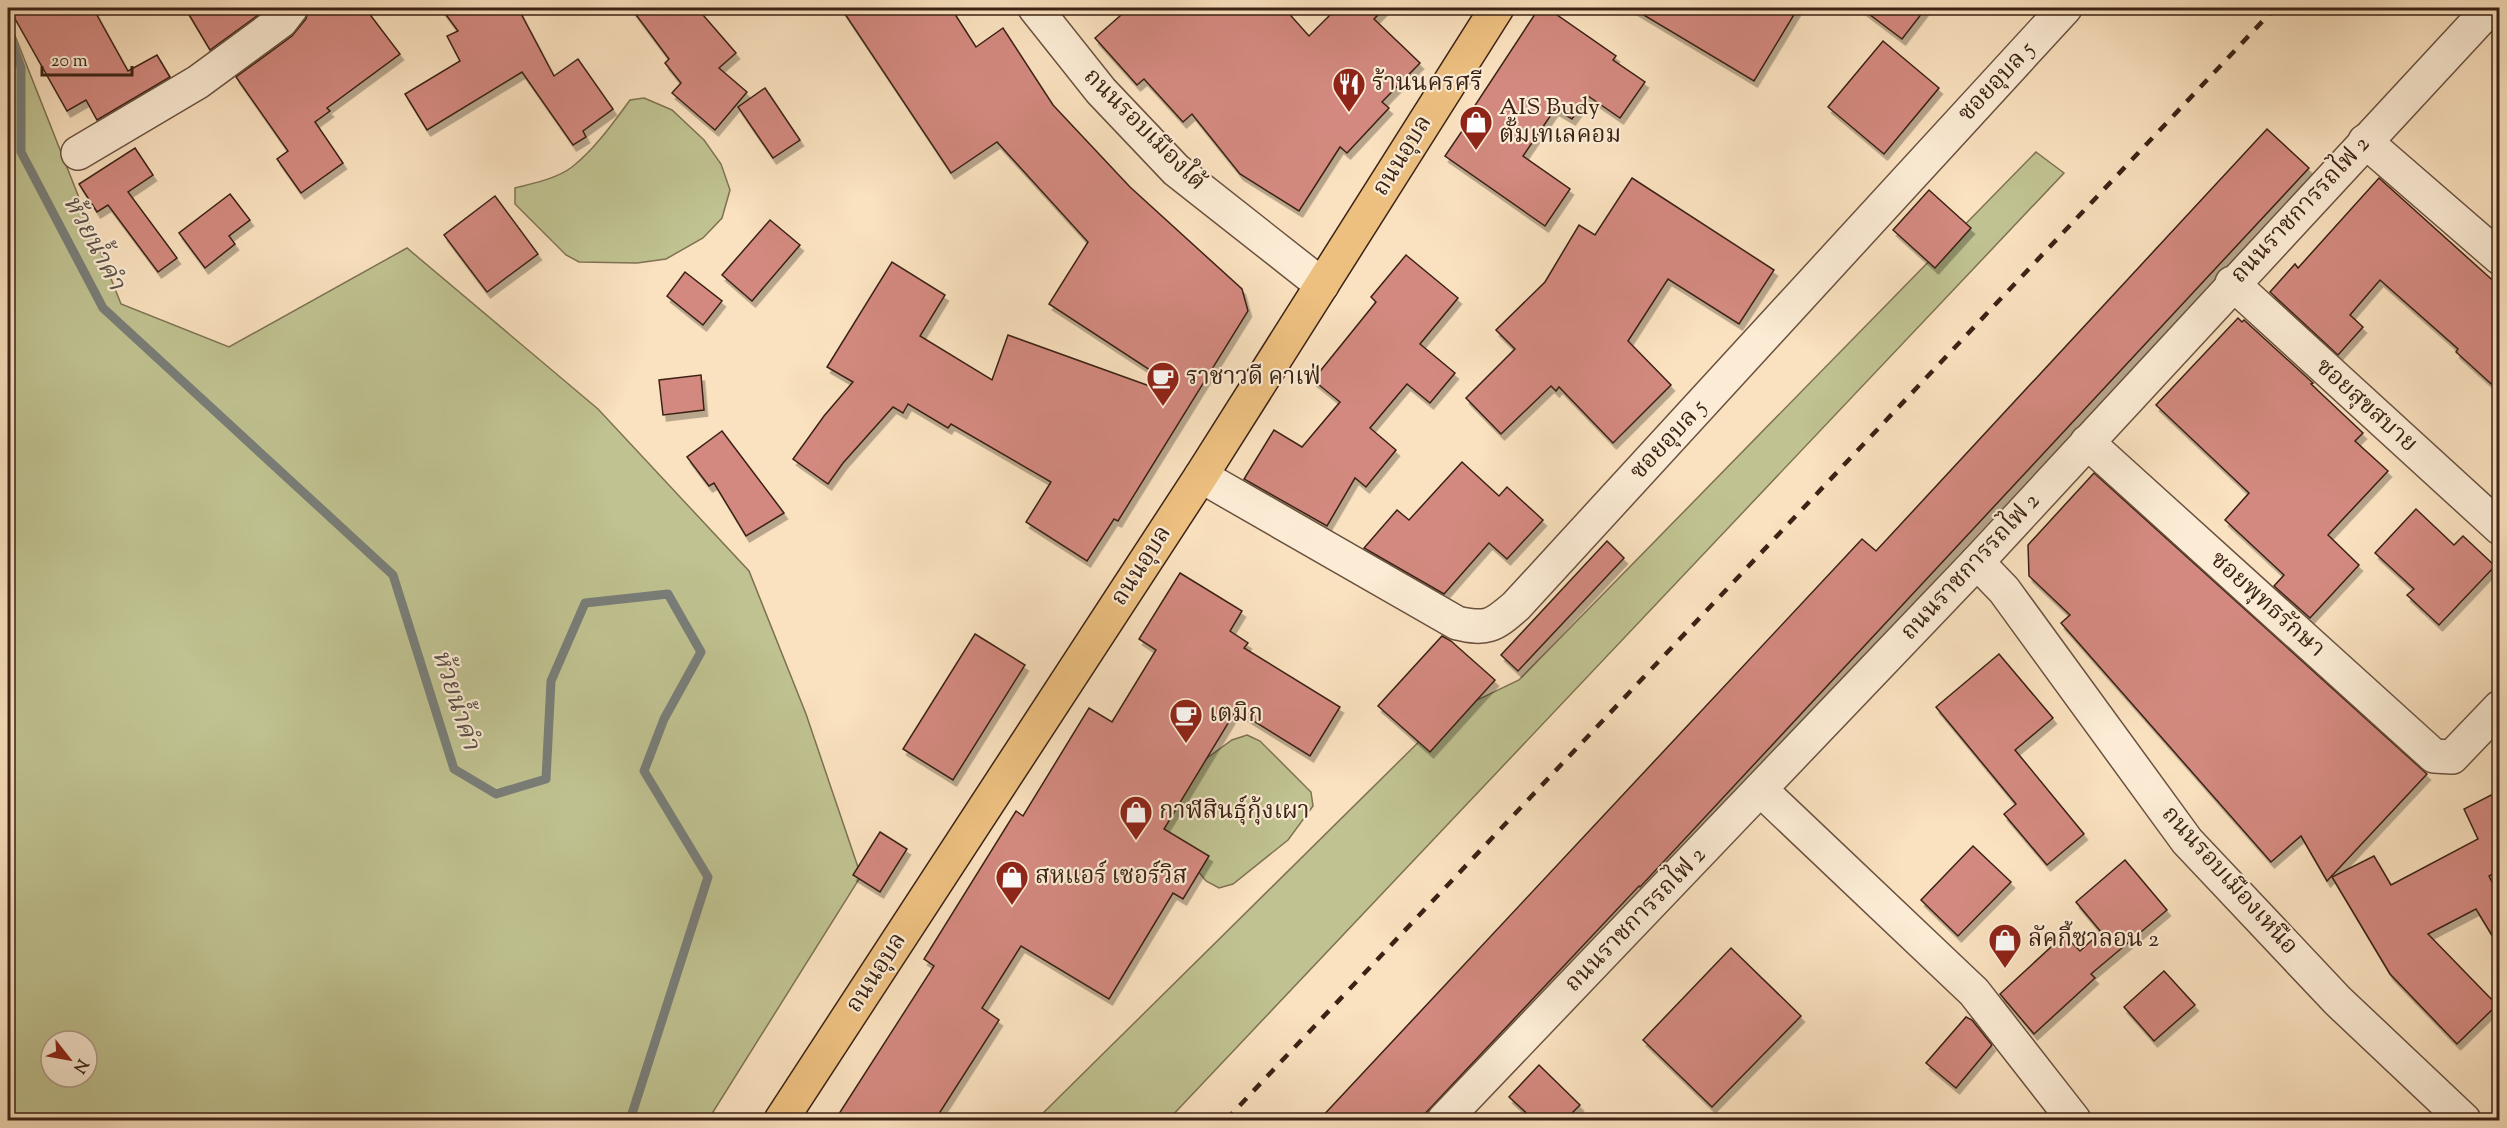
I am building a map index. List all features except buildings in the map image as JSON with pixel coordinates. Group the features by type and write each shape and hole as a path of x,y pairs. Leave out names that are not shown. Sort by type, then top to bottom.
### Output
{"main road":[{"name":"ถนนอุบล","path":"781,1120 1201,476 1497,8"}],"street":[{"path":"78,153 198,82 281,21 291,8"},
{"name":"ถนนรอบเมืองใต้","path":"1035,8 1101,91 1176,170 1322,285"},
{"name":"ซอยอุบล 5","path":"1201,476 1456,623 1478,628 1498,621 1516,606 2066,8"},
{"name":"ถนนราชการรถไฟ 2","path":"1444,1120 1977,562 2232,283 2490,8"},
{"path":"2366,141 2499,258"},
{"name":"ซอยสุขสบาย","path":"2232,283 2499,528"},
{"name":"ซอยพุทธรักษา","path":"2086,442 2434,756 2452,757 2499,707"},
{"name":"ถนนรอบเมืองเหนือ","path":"1977,562 2004,590 2187,842 2338,1001 2464,1120"},
{"path":"1761,790 1974,992 2074,1120"}],"green space":[{"path":"8,18 121,304 229,347 407,248 598,409 749,571 806,714 861,876 708,1120 8,1120"},
{"path":"644,98 672,110 704,140 721,164 730,190 722,218 703,238 666,259 637,263 579,262 566,255 515,204 515,188 552,178 572,167 596,144 630,100"},
{"path":"2036,152 2064,173 1168,1120 1036,1120 1446,715 1519,680"},
{"path":"1247,735 1260,741 1311,792 1313,806 1288,840 1233,884 1219,888 1206,881 1164,829 1169,800 1196,766 1232,740"}],"waterway":[{"name":"ห้วยน้ำคำ","path":"8,31 21,68 21,152 103,308 393,575 454,769 496,794 546,779 551,681 585,603 668,594 701,652 664,719 644,771 708,877 630,1120"}],"railway":[{"path":"1226,1120 2275,8"}],"place":[{"name":"ร้านนครศรี","path":"1349,113"},
{"name":"AIS Budy ตั้มเทเลคอม","path":"1476,151"},
{"name":"ราชาวดี คาเฟ่","path":"1163,407"},
{"name":"เตมิก","path":"1186,744"},
{"name":"กาฬสินธุ์กุ้งเผา","path":"1136,841"},
{"name":"สหแอร์ เซอร์วิส","path":"1012,906"},
{"name":"ลัคกี้ซาลอน 2","path":"2005,969"}]}
